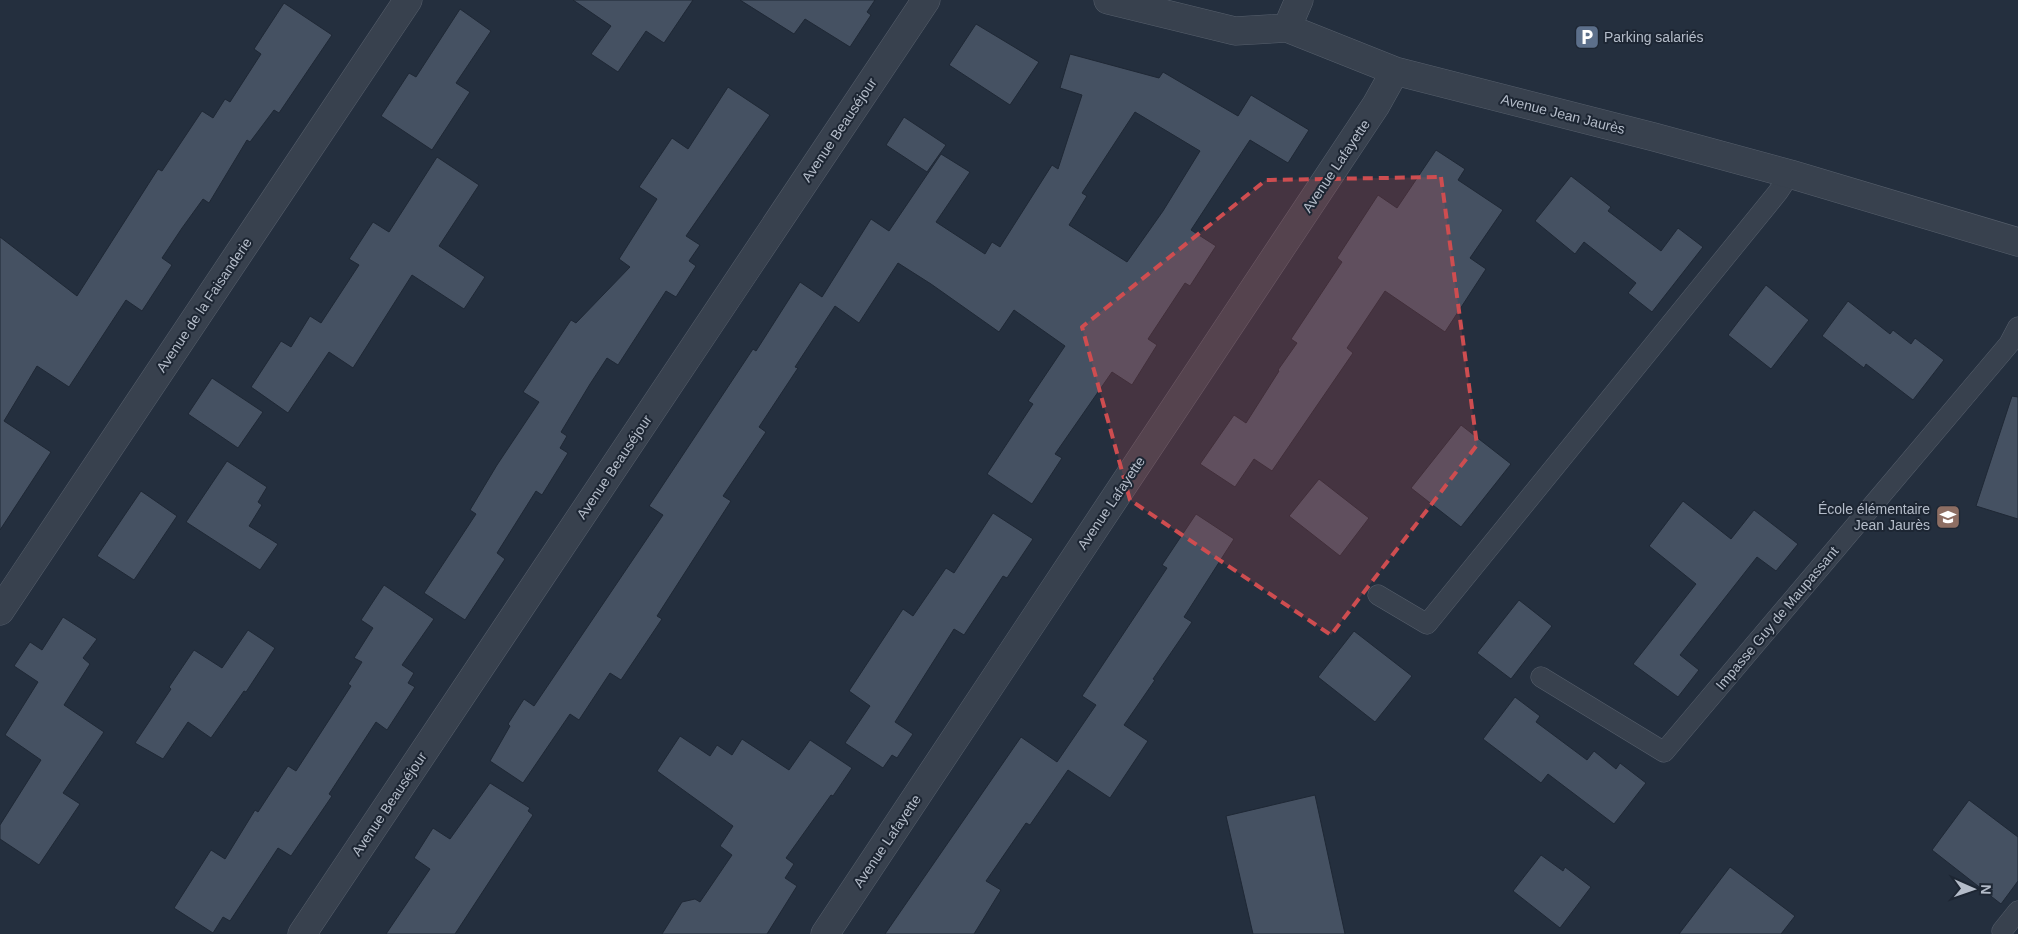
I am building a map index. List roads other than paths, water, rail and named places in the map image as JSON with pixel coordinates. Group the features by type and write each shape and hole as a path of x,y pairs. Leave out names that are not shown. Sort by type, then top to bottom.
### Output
{"street":[{"name":"Avenue de la Faisanderie","path":"0,611 408,0"},
{"name":"Avenue Beauséjour","path":"302,934 926,0"},
{"name":"Avenue Jean Jaurès","path":"1108,0 1235,31 1287,28 1396,71 1790,174 2018,242"},
{"path":"1287,28 1299,0"},
{"name":"Avenue Lafayette","path":"825,934 1376,105 1396,71"}],"lane":[{"path":"1378,595 1427,624 1778,192 1790,174"},
{"name":"Impasse Guy de Maupassant","path":"1541,677 1664,752 2009,344 2018,327"},
{"path":"2002,931 2018,911"}],"place":[{"name":"Parking salariés","path":"1587,37"},
{"name":"École élémentaire Jean Jaurès","path":"1948,517"}]}
